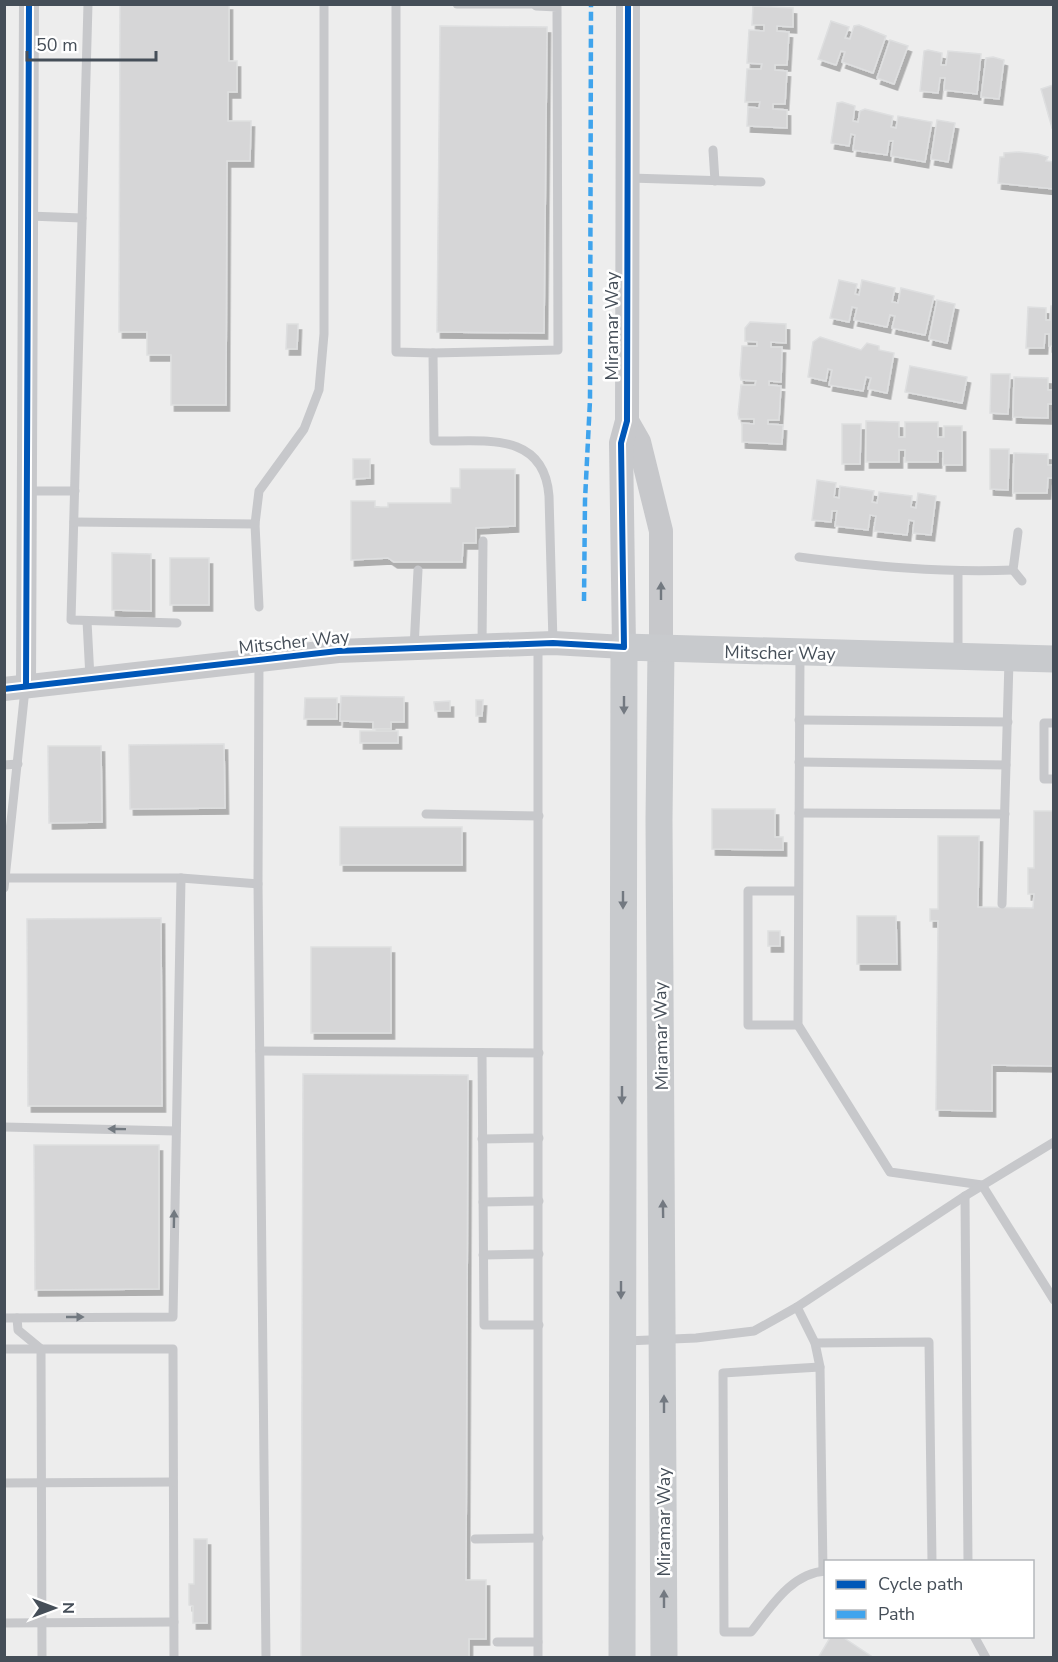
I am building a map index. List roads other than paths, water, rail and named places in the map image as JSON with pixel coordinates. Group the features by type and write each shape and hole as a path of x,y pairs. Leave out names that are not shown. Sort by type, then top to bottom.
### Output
{"main road":[{"name":"Mitscher Way","path":"624,647 800,654 1053,659"},
{"name":"Miramar Way","path":"622,1658 624,647"},
{"name":"Miramar Way","path":"661,650 659,820 664,1341 664,1658"}],"street":[{"path":"15,687 28,491 29,4"},
{"name":"Miramar Way","path":"624,647 621,443 627,421 628,4"},
{"name":"Miramar Way","path":"627,421 639,442 661,531 661,650"},
{"name":"Mitscher Way","path":"15,687 338,651 545,644 624,647"}],"lane":[{"path":"88,4 71,620 177,623"},
{"path":"259,607 255,524 259,491 303,429 319,390 324,334 324,4"},
{"path":"396,4 396,352 558,350 557,7 457,4"},
{"path":"713,150 715,181"},
{"path":"627,178 761,182"},
{"path":"29,216 82,218"},
{"path":"433,353 434,441 506,443 521,447 533,455 548,481 539,816 538,1658"},
{"path":"28,491 75,491"},
{"path":"74,522 255,524"},
{"path":"1018,532 1013,570 1022,581"},
{"path":"482,645 483,541"},
{"path":"799,557 958,572 1013,570"},
{"path":"414,648 418,570"},
{"path":"958,572 958,656"},
{"path":"87,621 90,679"},
{"path":"800,654 798,1025 890,1172 982,1185"},
{"path":"1002,904 1010,658"},
{"path":"260,661 258,884 266,1658"},
{"path":"4,888 9,814 18,764 15,687"},
{"path":"800,720 1008,722"},
{"path":"1053,723 1044,723 1044,779 1053,779"},
{"path":"799,762 1006,765"},
{"path":"4,765 18,764"},
{"path":"799,813 1005,814"},
{"path":"426,814 539,816"},
{"path":"5,878 181,878 258,884"},
{"path":"4,1318 173,1317 181,878"},
{"path":"798,891 748,891 748,1025 798,1025"},
{"path":"260,1051 539,1053"},
{"path":"482,1053 484,1325 539,1325"},
{"path":"4,1126 176,1131"},
{"path":"482,1139 539,1138"},
{"path":"621,1341 664,1341 754,1331 797,1308 965,1196 1053,1142"},
{"path":"982,1185 1053,1300"},
{"path":"965,1196 968,1560"},
{"path":"483,1202 539,1201"},
{"path":"483,1255 539,1254"},
{"path":"797,1308 815,1343 820,1367 824,1571 807,1573 787,1589 751,1632 724,1632 723,1373 820,1367"},
{"path":"17,1318 18,1330 41,1349"},
{"path":"815,1343 929,1342 932,1560"},
{"path":"4,1349 173,1349 174,1658"},
{"path":"41,1349 42,1658"},
{"path":"4,1483 173,1482"},
{"path":"475,1539 539,1538"},
{"path":"4,1623 174,1622"},
{"path":"975,1638 986,1658"},
{"path":"497,1642 538,1642"}]}
